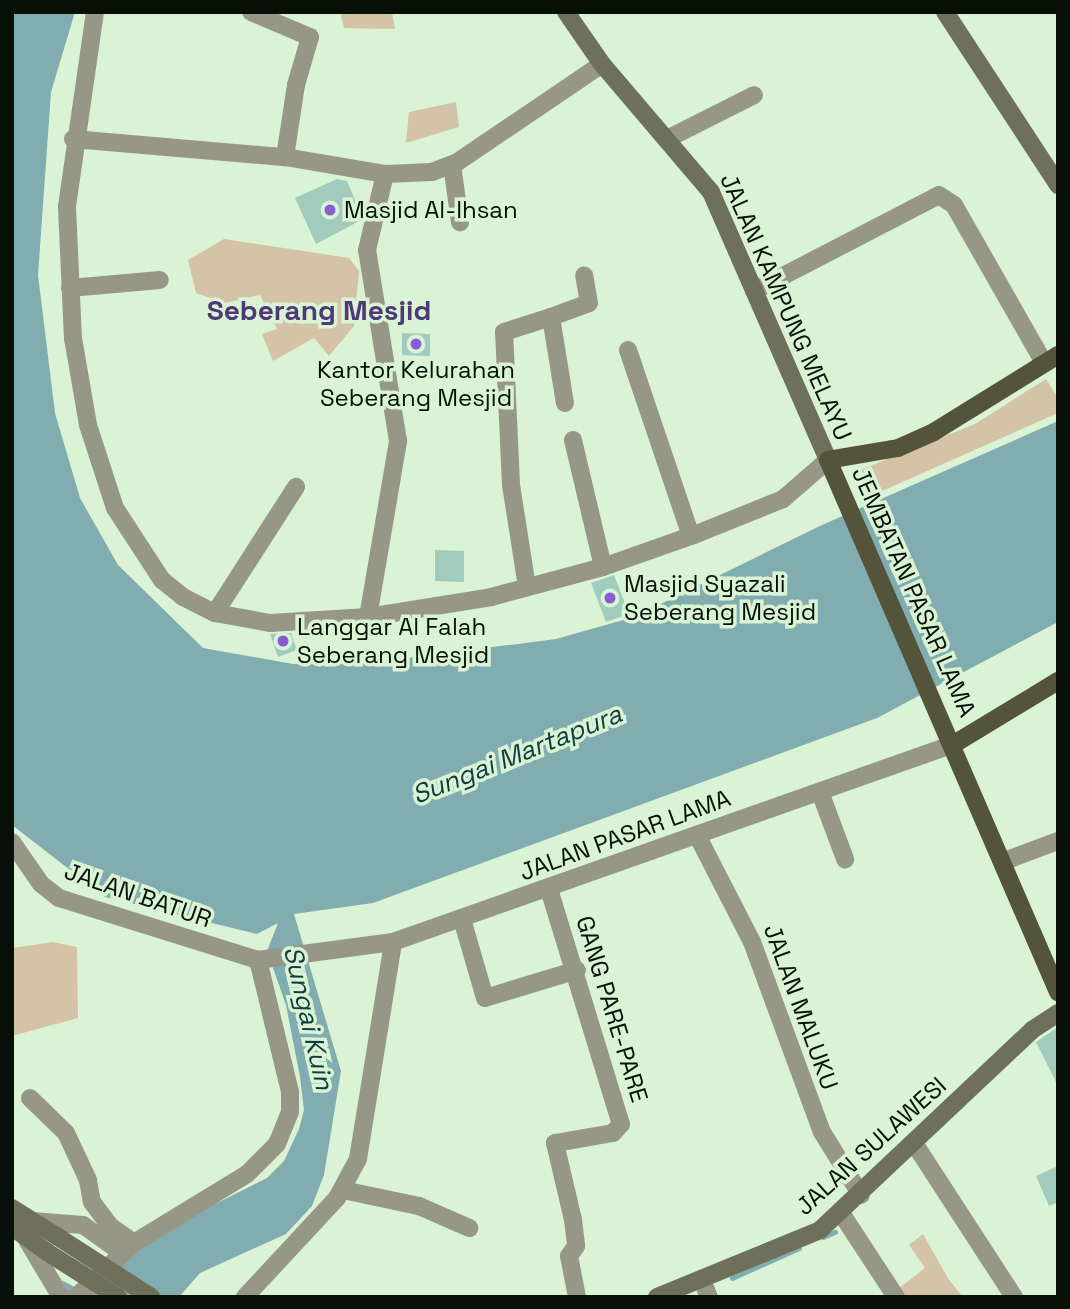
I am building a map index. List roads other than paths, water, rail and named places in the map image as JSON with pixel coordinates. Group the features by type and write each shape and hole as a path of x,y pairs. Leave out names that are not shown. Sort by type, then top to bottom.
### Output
{"main road":[{"name":"JALAN KAMPUNG MELAYU","path":"566,12 602,64 669,138 711,192 828,460"},
{"path":"944,12 1058,185"},
{"path":"828,460 898,448 934,432 1051,359"},
{"name":"JEMBATAN PASAR LAMA","path":"828,460 954,744 1058,992"},
{"path":"954,744 1058,681"},
{"name":"JALAN SULAWESI","path":"657,1297 706,1288 796,1244 841,1213 1032,1030 1058,1013"},
{"path":"12,1208 23,1227 47,1252 118,1297"},
{"path":"23,1227 59,1231 150,1297"}],"street":[{"path":"95,12 73,139 67,207 70,288 88,425 115,508 162,580 215,613 270,623 368,617 527,587 603,567 783,499 828,460"},
{"path":"251,12 310,37 296,85 285,157"},
{"path":"73,139 285,157 385,174 452,165 602,64"},
{"path":"669,138 754,95"},
{"path":"452,165 460,222"},
{"path":"368,617 398,441 367,250 385,174"},
{"path":"754,291 939,195 954,205 1051,359"},
{"path":"527,587 511,485 501,340 508,329 589,303 584,275"},
{"path":"70,288 160,280"},
{"path":"551,317 565,403"},
{"path":"628,350 691,536"},
{"path":"573,440 603,567"},
{"path":"215,613 296,487"},
{"name":"JALAN PASAR LAMA","path":"265,959 307,951 393,942 954,744"},
{"path":"820,792 845,859"},
{"name":"JALAN MALUKU","path":"697,835 752,942 822,1132 860,1195"},
{"path":"1002,862 1058,841"},
{"name":"JALAN BATUR","path":"12,842 41,884 59,898 265,959"},
{"name":"GANG PARE-PARE","path":"549,889 577,970 621,1124 613,1133 564,1139 554,1147 573,1220 576,1246 569,1256 577,1297"},
{"path":"462,919 485,998 577,970"},
{"path":"245,1297 343,1190 358,1160 393,942"},
{"path":"80,1292 128,1248 247,1174 277,1144 290,1111 290,1092 265,959"},
{"path":"30,1098 66,1133 88,1180 92,1202 128,1248"},
{"path":"914,1143 1014,1297"},
{"path":"343,1190 419,1206 469,1228"},
{"path":"841,1213 896,1297"},
{"path":"23,1227 61,1297"},
{"path":"59,1231 97,1230 128,1248"}],"water":[{"path":"12,12 75,12 51,92 38,275 55,413 80,498 118,565 203,648 293,664 368,663 556,639 634,617 822,525 1058,421 1058,622 877,718 373,903 294,914 341,1071 324,1175 312,1206 286,1234 200,1273 179,1297 70,1297 62,1280 88,1295 155,1234 267,1178 284,1161 299,1129 304,1110 300,1077 286,1005 267,951 278,923 257,934 105,897 12,825"}],"waterway":[{"path":"823,1237 835,1232"},
{"path":"732,1278 799,1248"}],"place":[{"name":"Masjid Al-Ihsan","path":"330,210"},
{"name":"Kantor Kelurahan Seberang Mesjid","path":"416,344"},
{"name":"Masjid Syazali Seberang Mesjid","path":"610,598"},
{"name":"Langgar Al Falah Seberang Mesjid","path":"283,641"}],"district":[{"name":"Seberang Mesjid","path":"319,310"}],"water label":[{"name":"Sungai Martapura","path":"517,755"},
{"name":"Sungai Kuin","path":"308,1018"}]}
